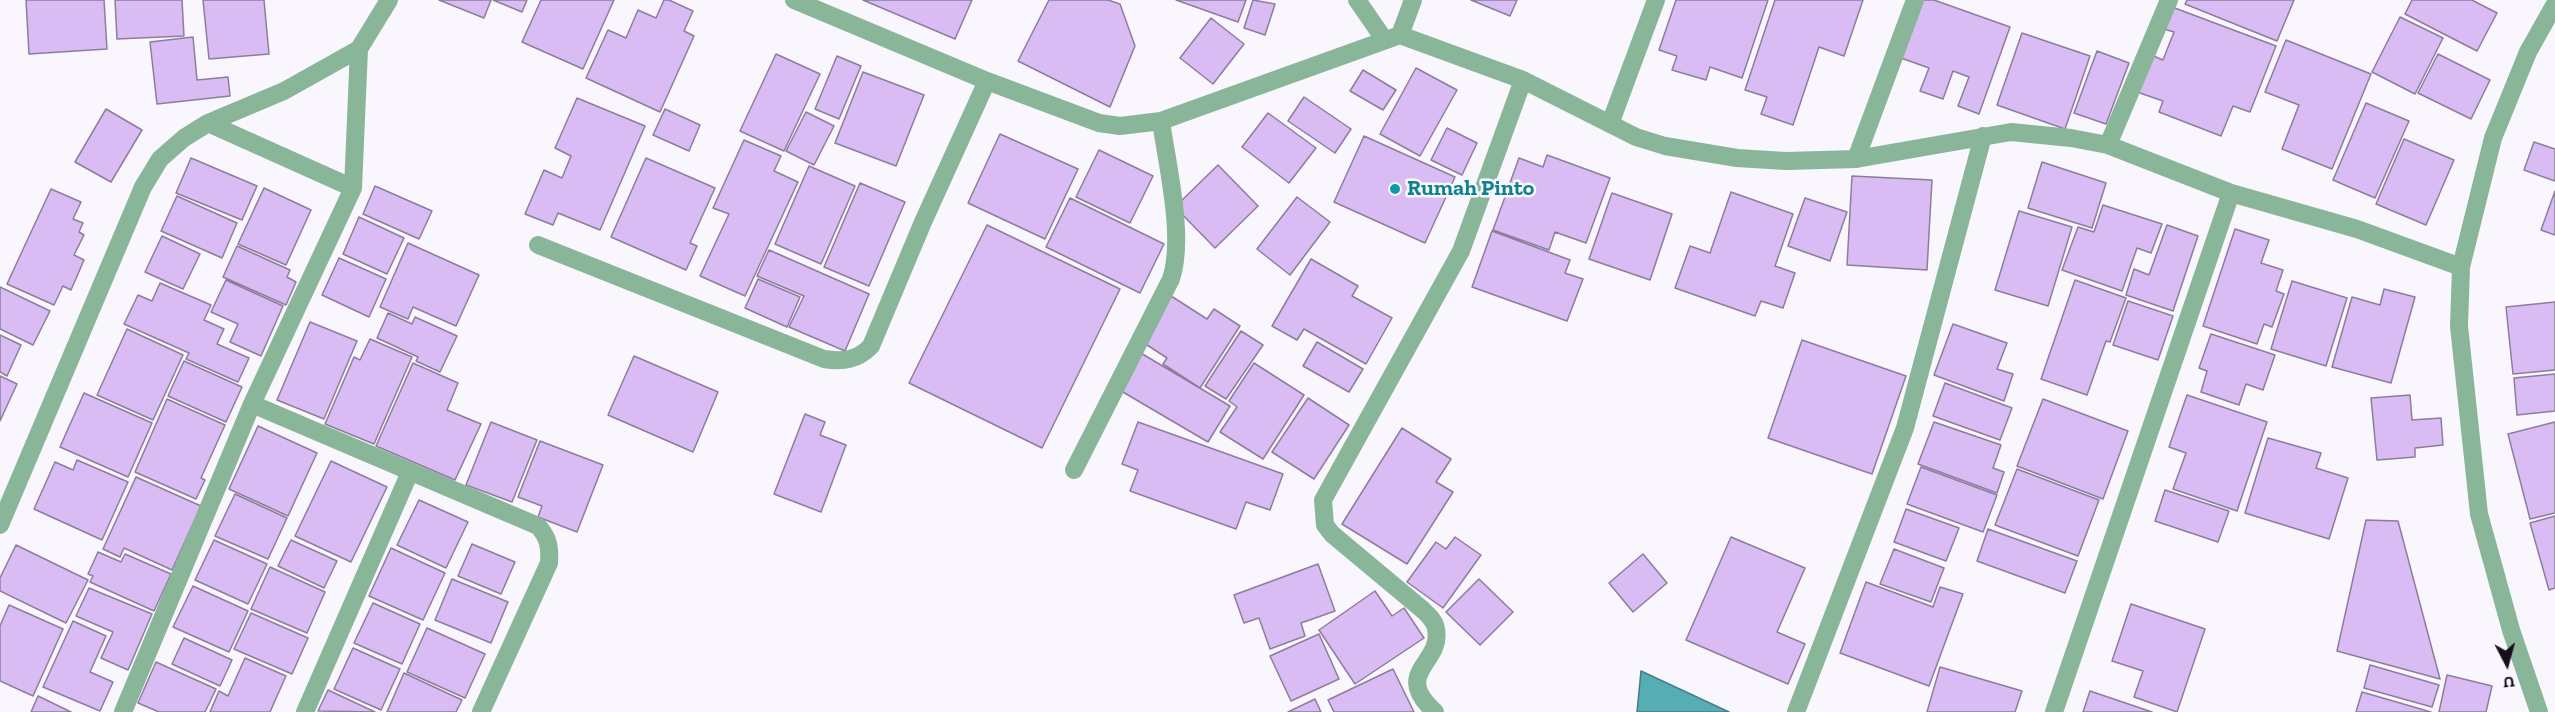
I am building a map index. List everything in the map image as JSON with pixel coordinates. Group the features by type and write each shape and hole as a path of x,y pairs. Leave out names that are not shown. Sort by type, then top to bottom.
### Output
{"street":[{"path":"0,525 144,188 160,159 184,138 208,123 284,92 358,49 389,0"},
{"path":"794,0 987,81 1099,123 1137,125 1161,121 1392,37 1413,0"},
{"path":"1357,0 1392,37 1523,80 1610,124 1665,146 1737,158 1786,161 1856,159 2011,132 2039,133 2108,145 2230,193 2357,229 2461,267"},
{"path":"1610,124 1656,0"},
{"path":"1856,159 1915,0"},
{"path":"2108,145 2169,0"},
{"path":"2539,712 2511,630 2479,514 2461,350 2461,267 2493,138 2528,52 2555,4"},
{"path":"123,712 252,404 353,188 358,49"},
{"path":"1435,712 1419,696 1417,680 1435,644 1437,630 1434,622 1423,610 1332,534 1324,525 1323,500 1461,251 1523,80"},
{"path":"538,245 824,359 836,361 861,356 871,346 923,222 987,81"},
{"path":"1074,470 1171,279 1176,264 1176,233 1161,121"},
{"path":"208,123 353,188"},
{"path":"1796,712 1905,428 1983,136"},
{"path":"2054,712 2230,193"},
{"path":"252,404 538,526 548,540 549,563 481,712"},
{"path":"305,712 410,472"}],"water":[{"path":"1641,671 1729,712 1637,712"}],"building":[{"path":"26,0 104,0 107,49 29,54"},
{"path":"115,0 182,0 184,36 117,39"},
{"path":"203,0 264,0 269,54 209,59"},
{"path":"439,0 491,0 484,18"},
{"path":"493,0 527,0 522,12"},
{"path":"541,0 614,0 583,69 522,42"},
{"path":"664,0 693,11 684,31 694,36 660,112 586,78 608,30 626,38 638,10 656,18"},
{"path":"863,0 972,0 955,39"},
{"path":"1049,0 1108,0 1120,4 1135,46 1110,107 1018,61"},
{"path":"1176,0 1246,0 1238,22"},
{"path":"1253,0 1275,4 1265,35 1244,28"},
{"path":"1471,0 1517,0 1510,16"},
{"path":"1676,0 1768,0 1742,78 1710,67 1706,80 1672,70 1677,56 1659,50"},
{"path":"1775,0 1863,0 1844,56 1819,47 1793,125 1761,114 1767,97 1745,90"},
{"path":"1922,0 1934,0 2010,27 1979,114 1958,106 1969,77 1953,71 1943,99 1920,91 1929,68 1901,58"},
{"path":"2187,0 2294,0 2277,41 2185,4"},
{"path":"2412,0 2472,0 2497,13 2477,51 2405,14"},
{"path":"2172,7 2276,46 2250,112 2233,106 2221,136 2159,112 2163,101 2137,92 2151,55 2163,60 2174,32 2164,29"},
{"path":"2400,17 2443,38 2415,94 2372,72"},
{"path":"1211,18 1244,44 1213,84 1180,58"},
{"path":"2022,33 2090,56 2065,129 1997,105"},
{"path":"193,37 197,80 228,77 230,96 157,104 150,42"},
{"path":"2286,40 2371,74 2332,169 2282,149 2299,105 2265,92"},
{"path":"2097,51 2129,63 2106,124 2074,113"},
{"path":"776,54 820,74 784,151 740,131"},
{"path":"2438,54 2490,80 2471,119 2418,93"},
{"path":"837,56 861,66 839,119 815,109"},
{"path":"1416,68 1457,90 1420,156 1380,134"},
{"path":"1363,70 1396,90 1383,110 1350,91"},
{"path":"863,72 924,95 896,166 835,143"},
{"path":"1304,97 1351,129 1335,153 1288,121"},
{"path":"577,98 645,126 600,230 558,213 553,225 525,214 544,170 562,178 571,156 555,148"},
{"path":"2366,103 2409,121 2375,198 2333,180"},
{"path":"106,109 142,130 111,182 75,162"},
{"path":"665,109 700,125 689,151 653,135"},
{"path":"806,112 834,126 814,165 786,151"},
{"path":"1268,113 1316,148 1289,183 1242,147"},
{"path":"1447,128 1477,143 1462,175 1431,160"},
{"path":"1000,134 1078,169 1045,239 968,203"},
{"name":"Rumah Pinto","path":"1364,136 1455,177 1425,243 1334,202"},
{"path":"2404,139 2454,160 2426,225 2376,204"},
{"path":"744,140 781,156 774,171 798,182 745,296 700,276 729,214 713,208"},
{"path":"2534,142 2555,149 2555,181 2524,170"},
{"path":"1099,150 1153,176 1130,223 1076,197"},
{"path":"1547,155 1610,178 1586,243 1555,232 1549,250 1493,230 1519,158 1543,167"},
{"path":"191,158 257,186 242,220 176,193"},
{"path":"646,158 715,188 690,243 697,246 686,270 611,237"},
{"path":"2042,162 2106,183 2092,228 2028,208"},
{"path":"1218,165 1258,206 1215,248 1175,207"},
{"path":"809,166 855,186 821,264 775,244"},
{"path":"1852,176 1932,180 1927,270 1847,265"},
{"path":"860,183 905,202 869,286 824,267"},
{"path":"375,186 432,211 419,239 363,214"},
{"path":"264,188 311,210 286,265 238,244"},
{"path":"51,189 81,202 73,219 83,223 79,232 84,235 74,255 84,260 71,290 63,286 54,305 7,284"},
{"path":"2555,191 2555,235 2541,230"},
{"path":"1731,192 1793,214 1775,266 1795,273 1783,308 1761,301 1755,316 1675,288 1690,246 1710,253"},
{"path":"1612,193 1672,214 1650,280 1589,259"},
{"path":"177,196 237,223 222,258 161,231"},
{"path":"1297,197 1330,222 1290,275 1257,249"},
{"path":"1070,198 1164,244 1140,293 1046,247"},
{"path":"1805,198 1847,212 1830,261 1788,246"},
{"path":"2103,205 2162,224 2151,253 2137,248 2122,291 2062,270 2078,227 2094,232"},
{"path":"2019,211 2072,227 2048,306 1995,290"},
{"path":"359,217 404,238 387,274 343,254"},
{"path":"987,225 1120,289 1042,448 909,383"},
{"path":"2167,225 2198,236 2173,311 2126,295 2134,269 2149,275"},
{"path":"2235,229 2269,240 2261,263 2283,270 2276,291 2284,294 2272,327 2264,324 2257,344 2203,326"},
{"path":"1492,231 1570,260 1565,273 1583,279 1567,321 1472,287"},
{"path":"162,236 200,254 183,289 145,272"},
{"path":"408,243 479,275 456,326 413,307 408,319 380,307"},
{"path":"237,246 290,270 287,277 296,282 286,305 223,277"},
{"path":"769,250 869,294 845,351 789,327 804,296 757,276"},
{"path":"339,258 386,279 369,317 322,295"},
{"path":"1311,259 1358,286 1352,296 1392,318 1366,364 1304,329 1297,340 1272,326"},
{"path":"758,279 800,297 787,327 745,308"},
{"path":"226,280 283,306 261,356 230,342 238,324 211,312"},
{"path":"2075,280 2126,298 2110,342 2106,341 2087,395 2041,379"},
{"path":"2292,281 2347,298 2326,366 2271,349"},
{"path":"160,283 211,305 204,320 224,329 217,344 249,358 238,382 186,359 189,353 124,324 138,295 152,301"},
{"path":"0,287 50,311 33,345 0,329"},
{"path":"2384,289 2415,297 2391,383 2332,367 2352,297 2380,305"},
{"path":"1171,296 1207,319 1214,309 1240,326 1200,388 1163,364 1167,358 1141,341"},
{"path":"2128,301 2173,316 2158,360 2113,345"},
{"path":"2555,302 2555,370 2513,374 2506,307"},
{"path":"388,313 412,324 415,317 457,336 440,372 416,361 418,357 377,338"},
{"path":"310,322 357,341 324,419 277,400"},
{"path":"1953,324 2007,343 1997,369 2013,374 2004,401 1934,375"},
{"path":"127,329 183,355 153,420 97,395"},
{"path":"1241,331 1263,345 1226,399 1205,386"},
{"path":"2211,334 2275,355 2263,390 2246,384 2239,405 2201,392 2207,371 2199,368"},
{"path":"0,335 21,345 7,376 0,372"},
{"path":"370,339 412,357 374,444 325,424 354,357 360,360"},
{"path":"1802,340 1906,376 1872,474 1768,438"},
{"path":"1317,342 1363,369 1349,392 1303,366"},
{"path":"1139,352 1230,406 1208,442 1116,388"},
{"path":"634,356 718,392 693,452 608,415"},
{"path":"184,361 242,387 226,422 168,396"},
{"path":"413,363 458,383 447,410 481,424 455,480 376,446"},
{"path":"1254,363 1304,395 1263,459 1220,432 1237,407 1229,401"},
{"path":"2555,374 2555,411 2517,415 2514,378"},
{"path":"0,376 17,384 0,421"},
{"path":"1945,383 2012,408 2000,440 1933,416"},
{"path":"84,393 152,423 128,477 60,447"},
{"path":"2187,395 2267,422 2237,511 2173,489 2186,453 2169,447"},
{"path":"2410,395 2412,420 2441,418 2443,445 2415,448 2415,457 2377,460 2371,398"},
{"path":"1308,398 1349,425 1314,479 1272,452"},
{"path":"167,399 225,425 201,478 205,480 196,499 135,472"},
{"path":"2043,399 2128,431 2103,499 2017,466"},
{"path":"805,414 825,422 820,435 846,445 821,512 774,494"},
{"path":"491,422 537,440 512,502 466,485"},
{"path":"1138,422 1283,474 1270,510 1246,502 1236,529 1130,491 1138,470 1122,464"},
{"path":"1934,422 2001,445 1993,468 2004,472 1997,493 1918,464"},
{"path":"2555,422 2555,513 2530,519 2508,434"},
{"path":"258,426 317,453 288,516 229,489"},
{"path":"1402,428 1451,459 1436,482 1453,492 1407,564 1342,524"},
{"path":"2268,438 2321,453 2316,468 2348,478 2329,539 2245,513"},
{"path":"540,441 603,465 577,532 538,517 542,506 518,497"},
{"path":"77,460 128,482 102,540 34,509 55,462 73,470"},
{"path":"331,461 387,487 351,562 295,536"},
{"path":"1921,467 1997,495 1983,532 1907,504"},
{"path":"2017,469 2099,500 2078,556 1995,525"},
{"path":"136,477 201,506 172,570 124,548 120,557 103,549"},
{"path":"2165,490 2229,511 2218,542 2155,521"},
{"path":"235,494 287,518 268,559 215,536"},
{"path":"419,500 468,522 446,568 397,545"},
{"path":"1906,509 1959,528 1946,561 1894,542"},
{"path":"2555,516 2555,588 2549,590 2530,523"},
{"path":"2366,520 2398,521 2440,679 2337,651"},
{"path":"1988,529 2077,561 2065,593 1977,561"},
{"path":"1455,537 1481,555 1443,608 1407,582 1436,542 1446,549"},
{"path":"1731,537 1805,568 1777,632 1805,644 1788,684 1686,640"},
{"path":"214,540 267,564 248,604 195,580"},
{"path":"291,540 337,561 324,588 278,566"},
{"path":"472,544 515,562 501,594 458,576"},
{"path":"16,545 88,580 66,623 0,591 0,578"},
{"path":"391,548 445,573 423,620 369,596"},
{"path":"1894,549 1944,568 1931,602 1880,584"},
{"path":"98,552 121,562 125,554 171,574 154,611 90,582 93,576 88,574"},
{"path":"1643,554 1667,583 1633,612 1609,583"},
{"path":"1318,564 1335,611 1301,623 1305,636 1270,649 1259,618 1244,623 1234,595"},
{"path":"270,567 325,592 307,633 251,609"},
{"path":"452,579 508,602 491,643 435,620"},
{"path":"1479,579 1513,612 1480,645 1446,612"},
{"path":"1866,582 1933,607 1940,587 1963,594 1929,686 1840,653"},
{"path":"193,586 248,611 229,652 173,627"},
{"path":"89,588 152,614 128,670 101,658 113,632 76,616"},
{"path":"1375,591 1392,616 1404,608 1424,638 1355,684 1319,630"},
{"path":"373,603 420,624 402,664 354,643"},
{"path":"2131,604 2205,629 2177,712 2134,697 2143,671 2112,661"},
{"path":"9,605 63,629 33,696 0,681 0,626"},
{"path":"251,613 308,638 292,674 234,649"},
{"path":"73,621 106,636 90,672 113,682 100,711 43,687"},
{"path":"427,628 485,654 465,698 407,672"},
{"path":"1319,634 1339,679 1291,701 1270,656"},
{"path":"184,638 232,660 220,686 172,664"},
{"path":"353,648 400,669 381,710 334,689"},
{"path":"245,658 286,676 270,712 210,712 219,691 228,696"},
{"path":"156,662 216,689 205,712 159,712 138,703"},
{"path":"2370,665 2439,685 2432,707 2364,688"},
{"path":"1940,667 2022,691 2015,712 1927,712"},
{"path":"1393,669 1414,712 1334,712 1328,700"},
{"path":"404,673 462,700 456,712 387,712"},
{"path":"2447,675 2492,686 2486,712 2439,712"},
{"path":"328,690 375,712 318,711"},
{"path":"2090,691 2152,712 2083,712"},
{"path":"2362,692 2431,712 2356,712"},
{"path":"38,696 71,712 31,712"},
{"path":"1315,699 1321,712 1288,712"}],"place":[{"name":"Rumah Pinto","path":"1395,189"}]}
